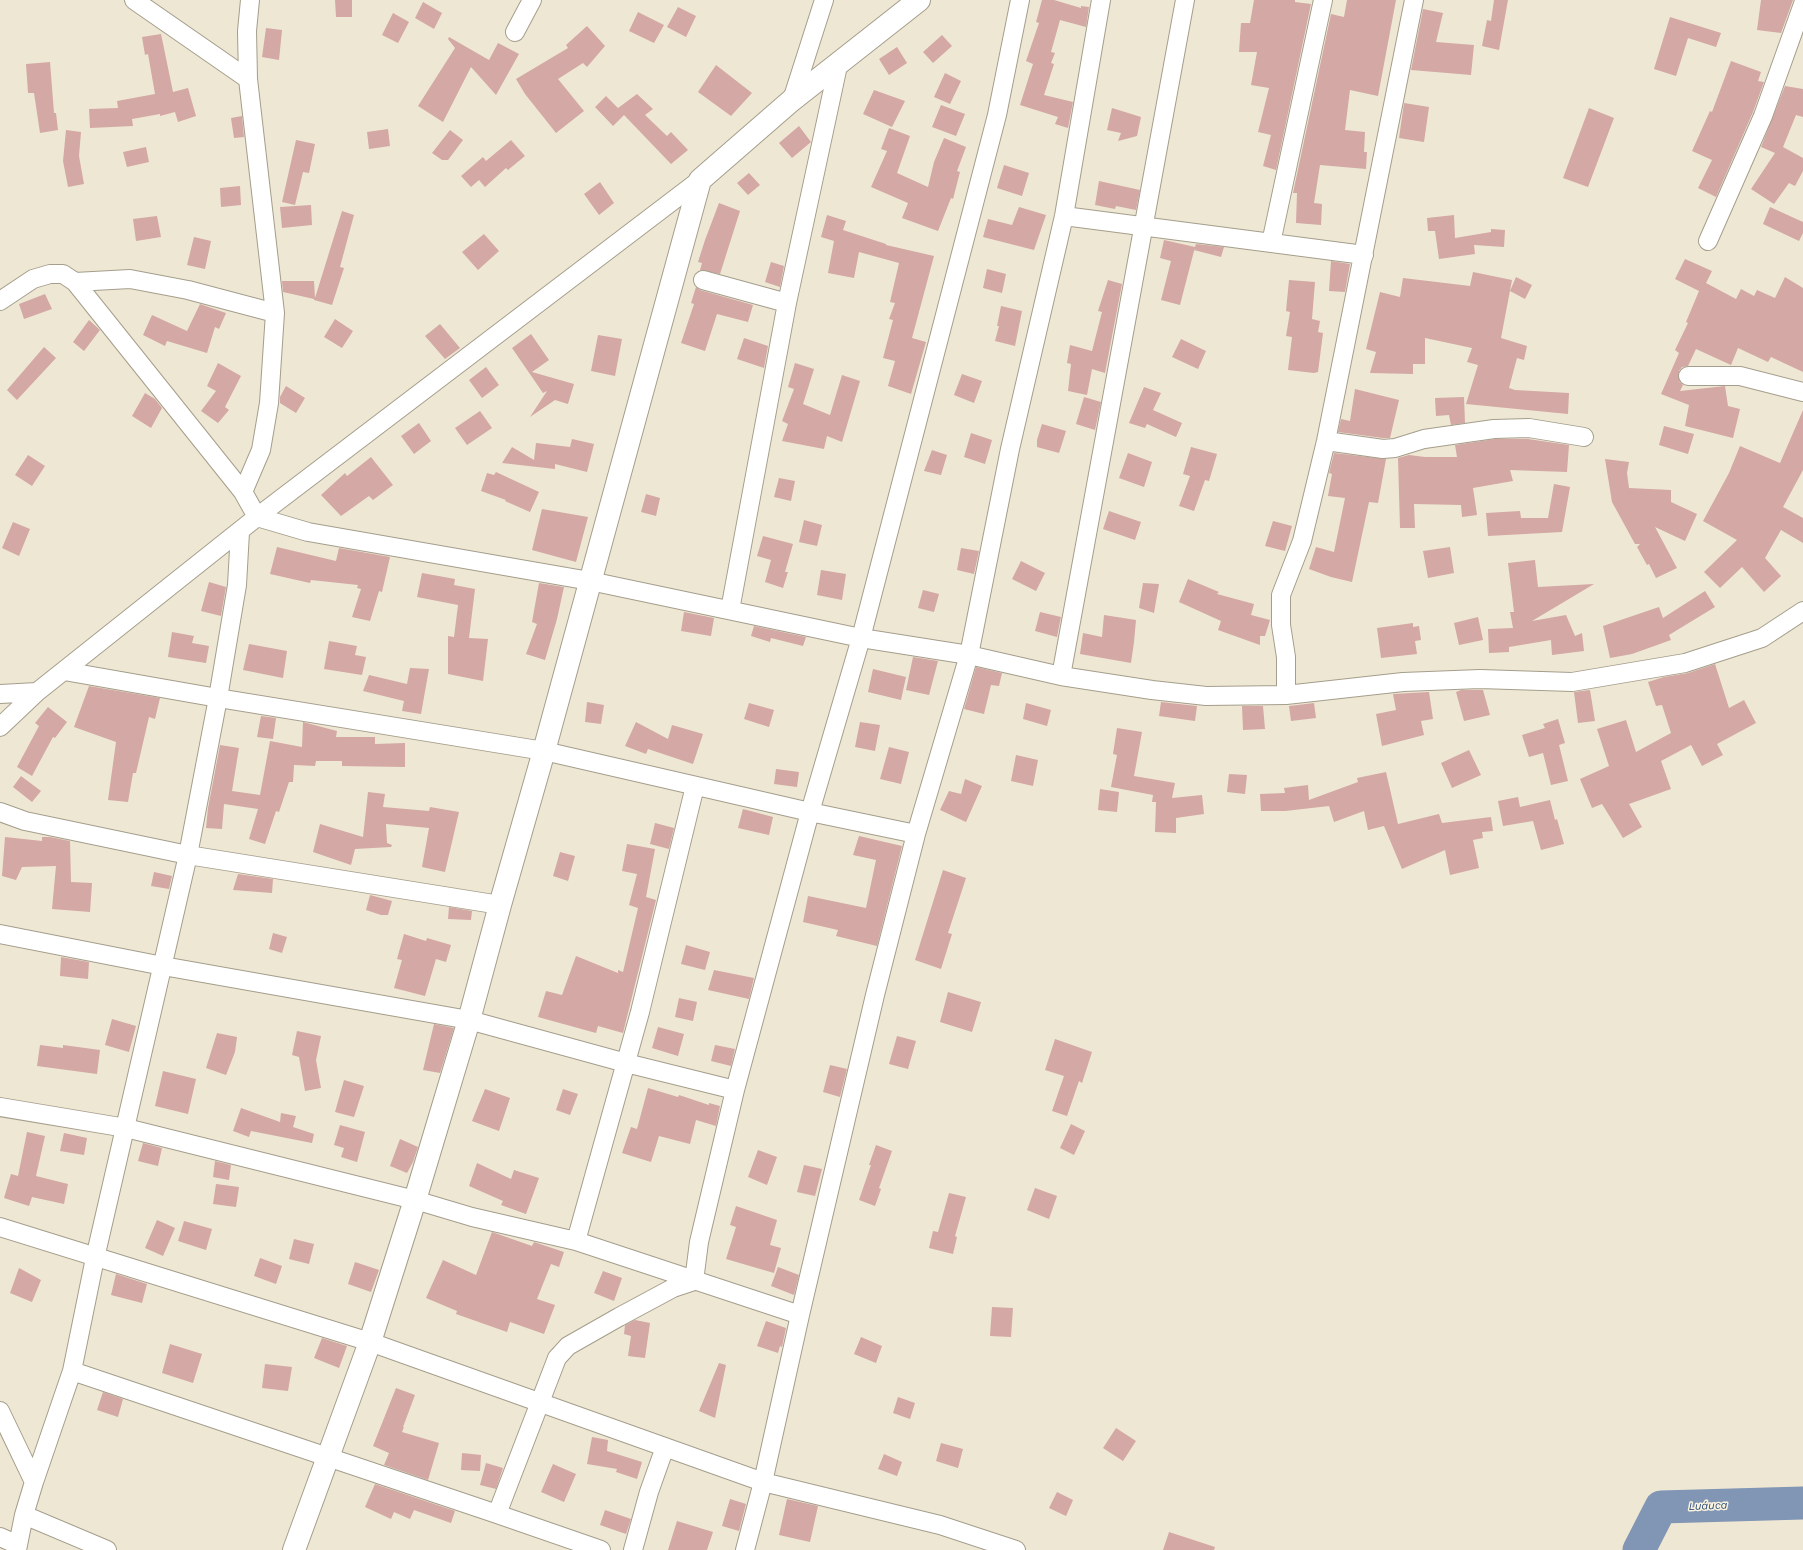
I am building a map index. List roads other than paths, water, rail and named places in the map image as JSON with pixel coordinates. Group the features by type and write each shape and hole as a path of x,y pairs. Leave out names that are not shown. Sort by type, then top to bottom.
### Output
{"street":[{"path":"134,0 248,79"},
{"path":"243,492 261,450 268,403 276,313 248,79 247,31 250,0"},
{"path":"515,32 532,0"},
{"path":"792,100 824,0"},
{"path":"0,727 37,692 257,517 700,180 792,100 919,0"},
{"path":"694,1281 699,1242 735,1090 810,812 861,638 997,115 1020,0"},
{"path":"745,1550 763,1482 800,1315 875,995 916,834 969,655 1010,449 1064,216 1101,0"},
{"path":"1061,676 1185,0"},
{"path":"1271,243 1323,0"},
{"path":"1286,695 1286,657 1281,625 1282,595 1302,541 1326,441 1414,0"},
{"path":"1708,241 1763,116 1803,4"},
{"path":"730,610 787,303 839,62"},
{"path":"294,1550 370,1342 416,1200 469,1020 500,904 544,751 700,180"},
{"path":"1064,216 1364,255"},
{"path":"0,300 33,279 50,274 63,274 75,282 243,492 257,517 308,532 590,581 861,638 969,655 1061,676 1152,690 1206,696 1286,695 1403,682 1480,679 1572,682 1621,675 1685,663 1762,638 1803,611"},
{"path":"75,282 130,279 188,290 276,313"},
{"path":"703,280 787,303"},
{"path":"1688,376 1740,376 1803,392"},
{"path":"1326,441 1383,449 1395,448 1424,439 1494,429 1529,428 1584,437"},
{"path":"0,1537 18,1547 24,1514 72,1371 95,1258 188,855 218,698 237,585 240,532"},
{"path":"64,671 218,698 544,751 810,812 916,834"},
{"path":"0,694 37,692"},
{"path":"576,1241 640,1012 695,786"},
{"path":"0,812 25,821 188,855 500,904"},
{"path":"0,934 163,966 469,1020 626,1063 735,1090"},
{"path":"0,1107 126,1128 416,1200 472,1217 576,1241 800,1315"},
{"path":"0,1228 370,1342 541,1401 763,1482 940,1525 1016,1550"},
{"path":"497,1514 557,1358 568,1346 673,1288 694,1281"},
{"path":"72,1371 601,1550"},
{"path":"0,1411 34,1482"},
{"path":"633,1550 649,1492 665,1447"},
{"path":"24,1514 107,1550"}],"waterway":[{"name":"Luáuca","path":"1639,1550 1661,1507 1803,1503"}]}
